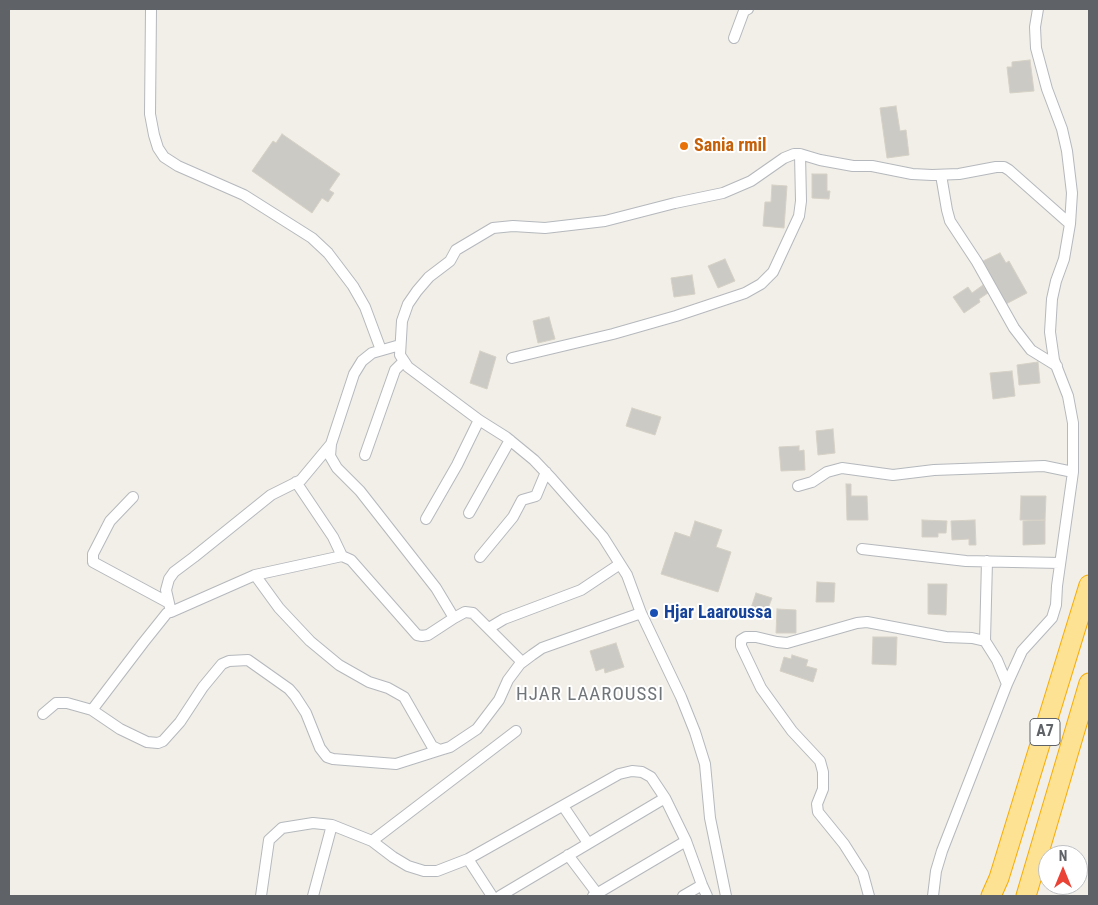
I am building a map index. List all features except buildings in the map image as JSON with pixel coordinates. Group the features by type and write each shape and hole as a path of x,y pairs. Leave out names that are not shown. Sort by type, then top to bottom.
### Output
{"highway":[{"name":"A7","path":"998,887 1089,585"},
{"name":"A7","path":"1027,894 1089,683"},
{"path":"991,896 998,887"}],"street":[{"path":"151,9 150,114 158,148 164,157 178,166 244,195 312,238 328,254 353,286 365,307 381,350"},
{"path":"734,38 744,11 748,9"},
{"path":"933,896 936,871 942,851 1007,684 1022,651 1052,618 1056,605 1072,472 1073,422 1068,396 1056,366 1050,332 1052,299 1064,259 1070,224 1072,193 1068,152 1036,48 1035,27 1038,9"},
{"path":"726,896 710,818 705,764 695,732 681,698 641,613 627,575 603,537 546,472 510,440 479,420 408,367 400,355 400,345 402,322 408,304 429,277 450,261 456,250 493,228 520,226 545,228 616,219 732,190 751,181 789,155 800,154 853,166 872,166 912,174 959,174 1004,167 1010,170 1070,224"},
{"path":"512,358 614,334 676,316 745,293 761,284 773,272 799,216 801,201 800,154"},
{"path":"941,175 950,221 977,262 1014,328 1030,350 1056,366"},
{"path":"400,345 372,353 362,361 354,374 331,444 330,456 332,462 360,491 411,555 436,588 454,618"},
{"path":"366,454 395,370 404,360"},
{"path":"426,519 479,420"},
{"path":"469,513 510,440"},
{"path":"92,710 167,613 170,607 166,590 169,579 174,572 271,494 301,480 331,444"},
{"path":"798,486 812,482 827,472 842,468 893,475 934,470 1044,466 1072,472"},
{"path":"480,557 513,517 522,500 536,496 546,472"},
{"path":"296,482 332,537 342,556"},
{"path":"133,497 110,521 93,554 93,562 170,607"},
{"path":"862,549 987,562 1060,563"},
{"path":"170,607 255,575 342,556 352,560 417,635 428,635 465,612 471,612 522,662"},
{"path":"987,562 985,641 997,660 1007,684"},
{"path":"489,628 504,619 581,590 620,564"},
{"path":"255,575 279,608 325,654 339,665 369,682 388,688 404,697 432,746 440,750"},
{"path":"43,714 52,705 61,702 92,710 120,729 140,739 152,744 158,743 163,741 180,722 222,664 228,660 248,660 295,696 306,713 320,748 327,757 396,764 450,747 476,729 499,700 508,680 522,662 542,648 641,613"},
{"path":"869,896 863,874 844,844 818,812 817,804 823,789 823,772 820,760 792,731 762,688 741,646 741,640 746,637 756,637 787,643 867,622 946,637 972,638 985,641"},
{"path":"372,841 516,731"},
{"path":"261,896 269,840 282,828 313,823 332,825 372,841 408,866 437,871 468,860 619,774 632,771 642,772 651,777 665,798 686,841 707,896"},
{"path":"500,896 665,798"},
{"path":"563,806 588,843"},
{"path":"313,896 332,825"},
{"path":"568,855 597,895 686,841"},
{"path":"468,860 492,896"},
{"path":"683,896 702,885"}],"place":[{"name":"Sania rmil","path":"684,146"},
{"name":"Hjar Laaroussa","path":"654,613"}],"district":[{"name":"HJAR LAAROUSSI","path":"590,695"}]}
